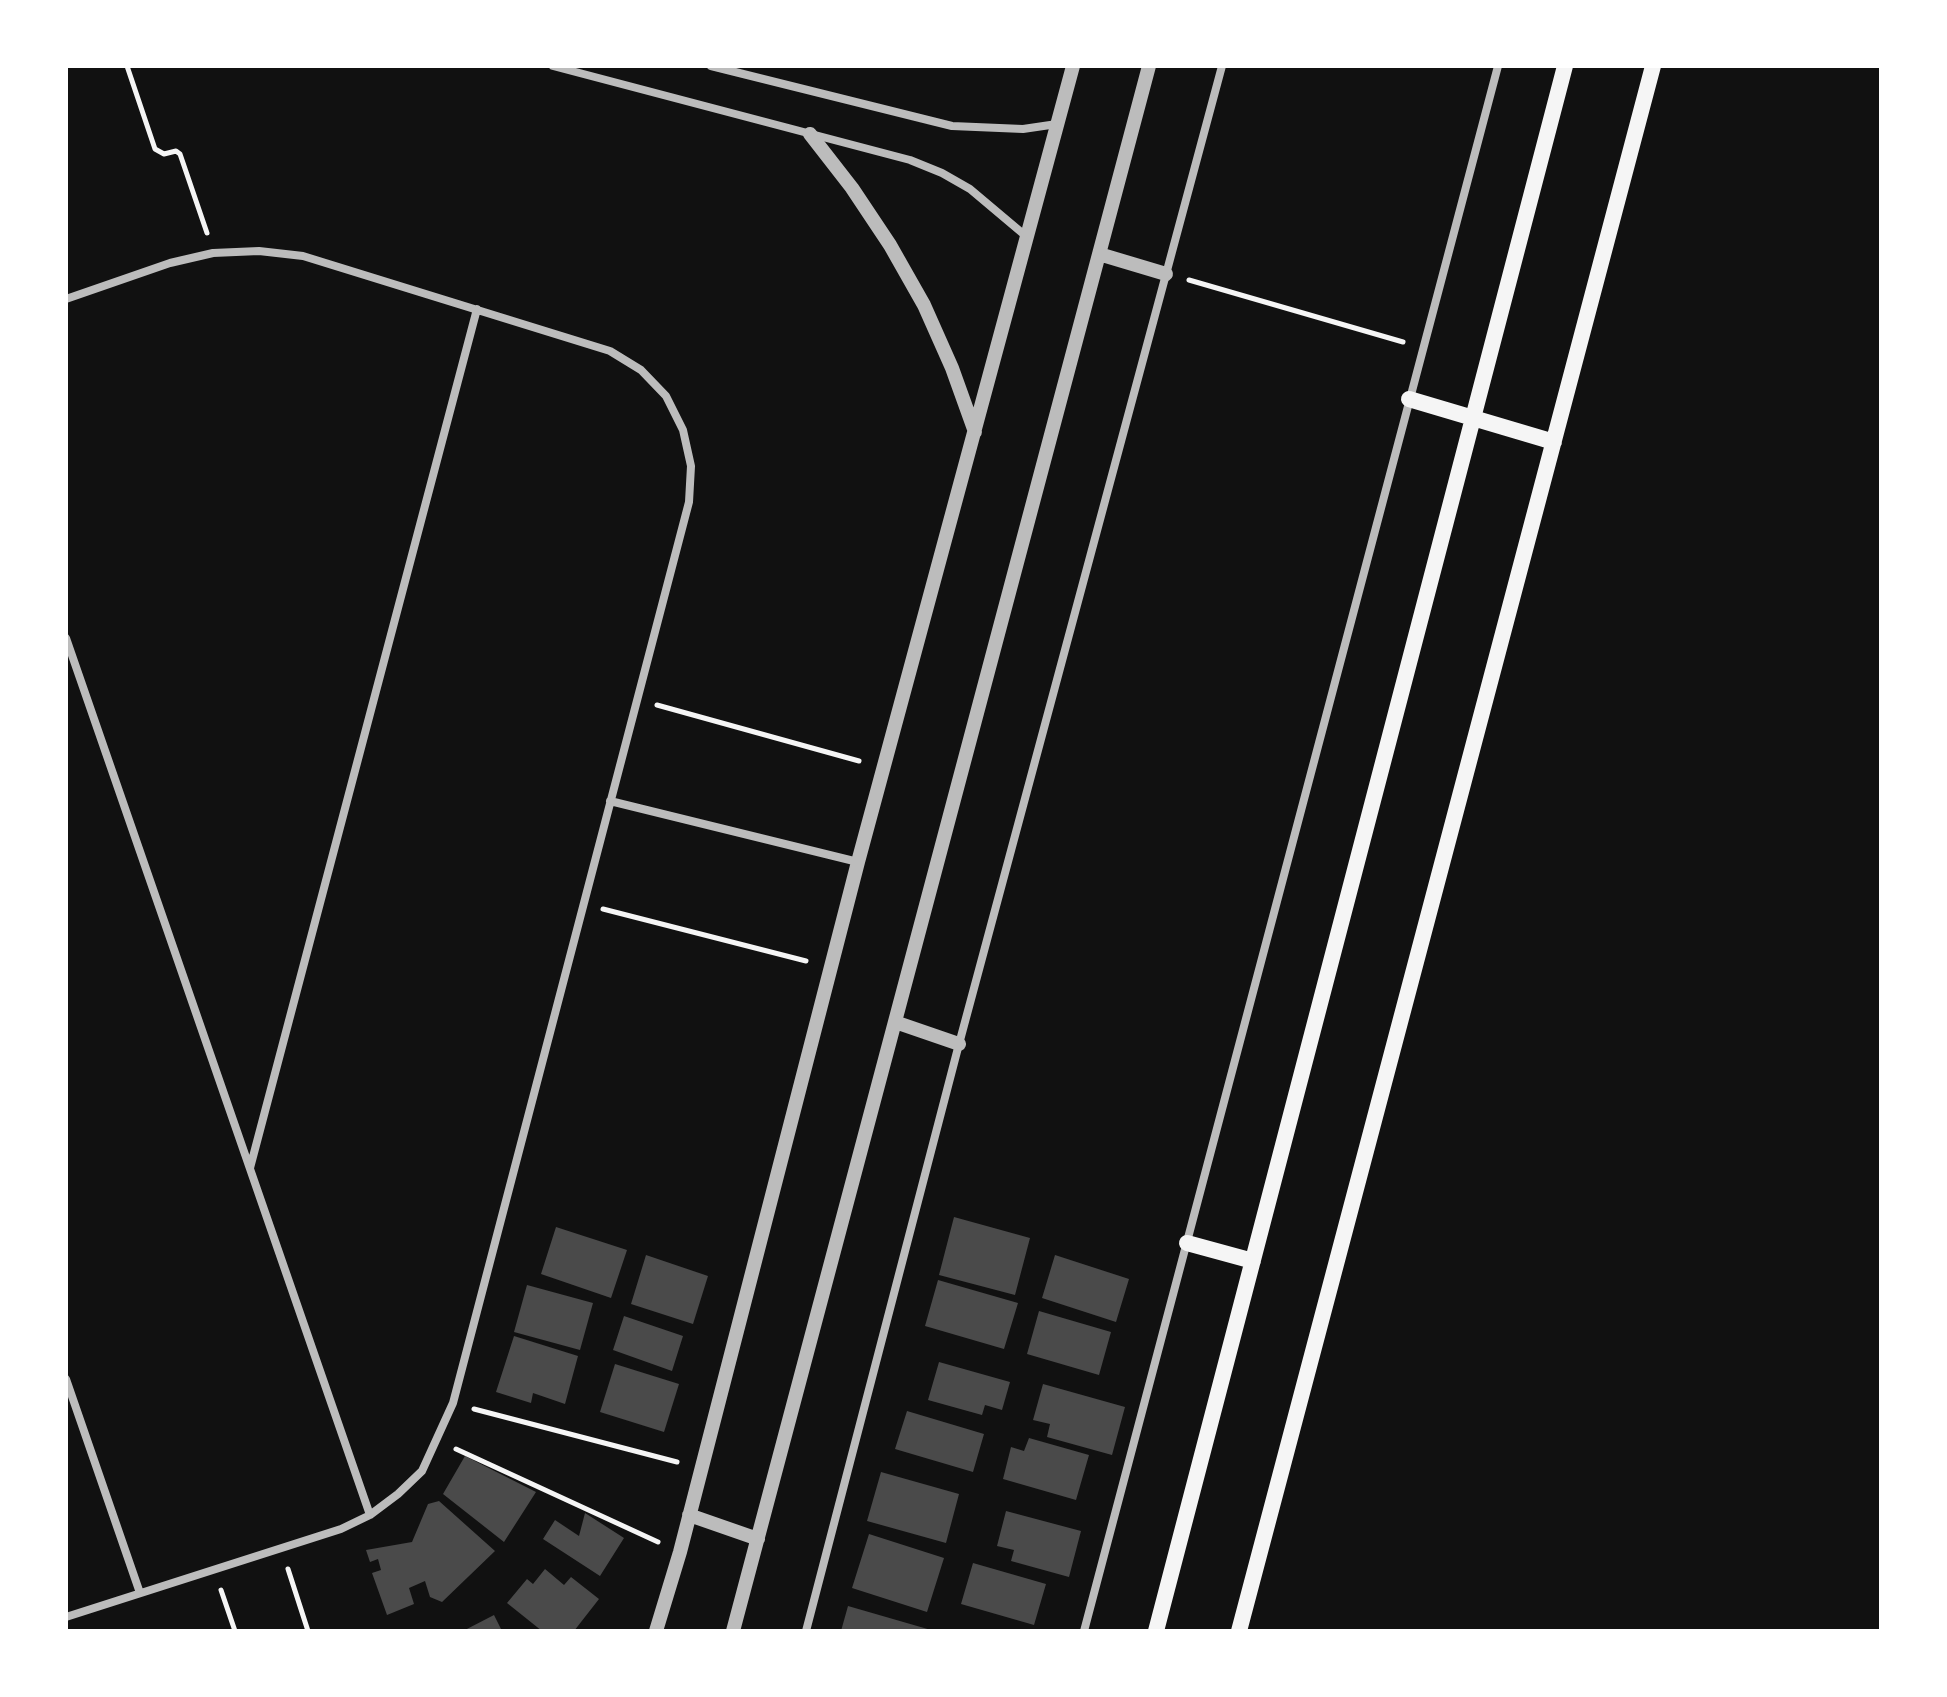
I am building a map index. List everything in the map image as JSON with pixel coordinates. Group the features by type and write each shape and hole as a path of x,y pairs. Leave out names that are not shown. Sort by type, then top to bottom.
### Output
{"main road":[{"path":"1156,1631 1565,66"},
{"path":"1239,1631 1653,66"},
{"path":"1409,399 1554,442"},
{"path":"1187,1243 1253,1261"}],"street":[{"path":"553,66 910,160 970,189 1027,238"},
{"path":"711,66 952,126 1023,129 1058,124"},
{"path":"656,1631 680,1552 858,862 1073,66"},
{"path":"733,1631 1149,66"},
{"path":"806,1631 959,1044 1222,66"},
{"path":"1084,1631 1498,66"},
{"path":"810,134 883,233 924,305 952,368 975,433"},
{"path":"66,299 170,263 213,253 259,251 303,256 610,351 641,370 666,396 683,430 691,466 689,502 453,1403 422,1471 370,1515 341,1529 66,1617"},
{"path":"1099,254 1166,274"},
{"path":"250,1169 477,309"},
{"path":"66,638 370,1515"},
{"path":"610,801 858,862"},
{"path":"895,1022 959,1044"},
{"path":"66,1379 140,1593"},
{"path":"689,1515 758,1539"}],"path":[{"path":"127,66 155,149 164,154 176,151 182,157 213,253"},
{"path":"1166,274 1423,348"},
{"path":"637,700 884,768"},
{"path":"583,904 831,967"},
{"path":"453,1403 701,1468"},
{"path":"438,1441 680,1552"},
{"path":"281,1549 308,1631"},
{"path":"214,1570 235,1631"}],"building":[{"path":"954,1217 1030,1238 1015,1295 939,1275"},
{"path":"556,1227 627,1250 611,1298 541,1274"},
{"path":"646,1255 708,1276 693,1324 631,1304"},
{"path":"1055,1255 1129,1279 1116,1322 1042,1298"},
{"path":"938,1280 1018,1303 1004,1349 925,1326"},
{"path":"527,1285 593,1303 580,1350 514,1332"},
{"path":"1039,1311 1111,1332 1099,1375 1027,1354"},
{"path":"624,1316 683,1336 672,1371 613,1350"},
{"path":"514,1336 578,1356 565,1404 533,1393 531,1403 496,1392"},
{"path":"939,1362 1010,1382 1002,1410 985,1405 982,1415 928,1400"},
{"path":"615,1364 679,1384 664,1432 600,1412"},
{"path":"1043,1384 1125,1407 1112,1455 1047,1437 1050,1424 1033,1420"},
{"path":"907,1411 984,1434 973,1472 895,1449"},
{"path":"1029,1438 1089,1455 1076,1500 1003,1479 1011,1447 1024,1451"},
{"path":"465,1456 536,1492 504,1542 443,1494"},
{"path":"881,1472 959,1494 946,1543 867,1521"},
{"path":"439,1501 495,1551 442,1602 430,1597 425,1581 409,1588 414,1604 387,1615 372,1573 381,1570 378,1559 370,1562 366,1550 412,1542 428,1504"},
{"path":"1006,1511 1081,1531 1069,1577 1011,1561 1014,1550 997,1546"},
{"path":"585,1513 624,1538 600,1576 543,1539 555,1520 579,1536"},
{"path":"869,1534 944,1558 927,1612 852,1588"},
{"path":"973,1563 1046,1584 1034,1625 961,1604"},
{"path":"545,1569 564,1585 571,1577 599,1599 574,1631 542,1631 507,1603 527,1579 533,1584"},
{"path":"848,1606 931,1630 931,1631 841,1631"},
{"path":"494,1615 502,1631 463,1631"}]}
